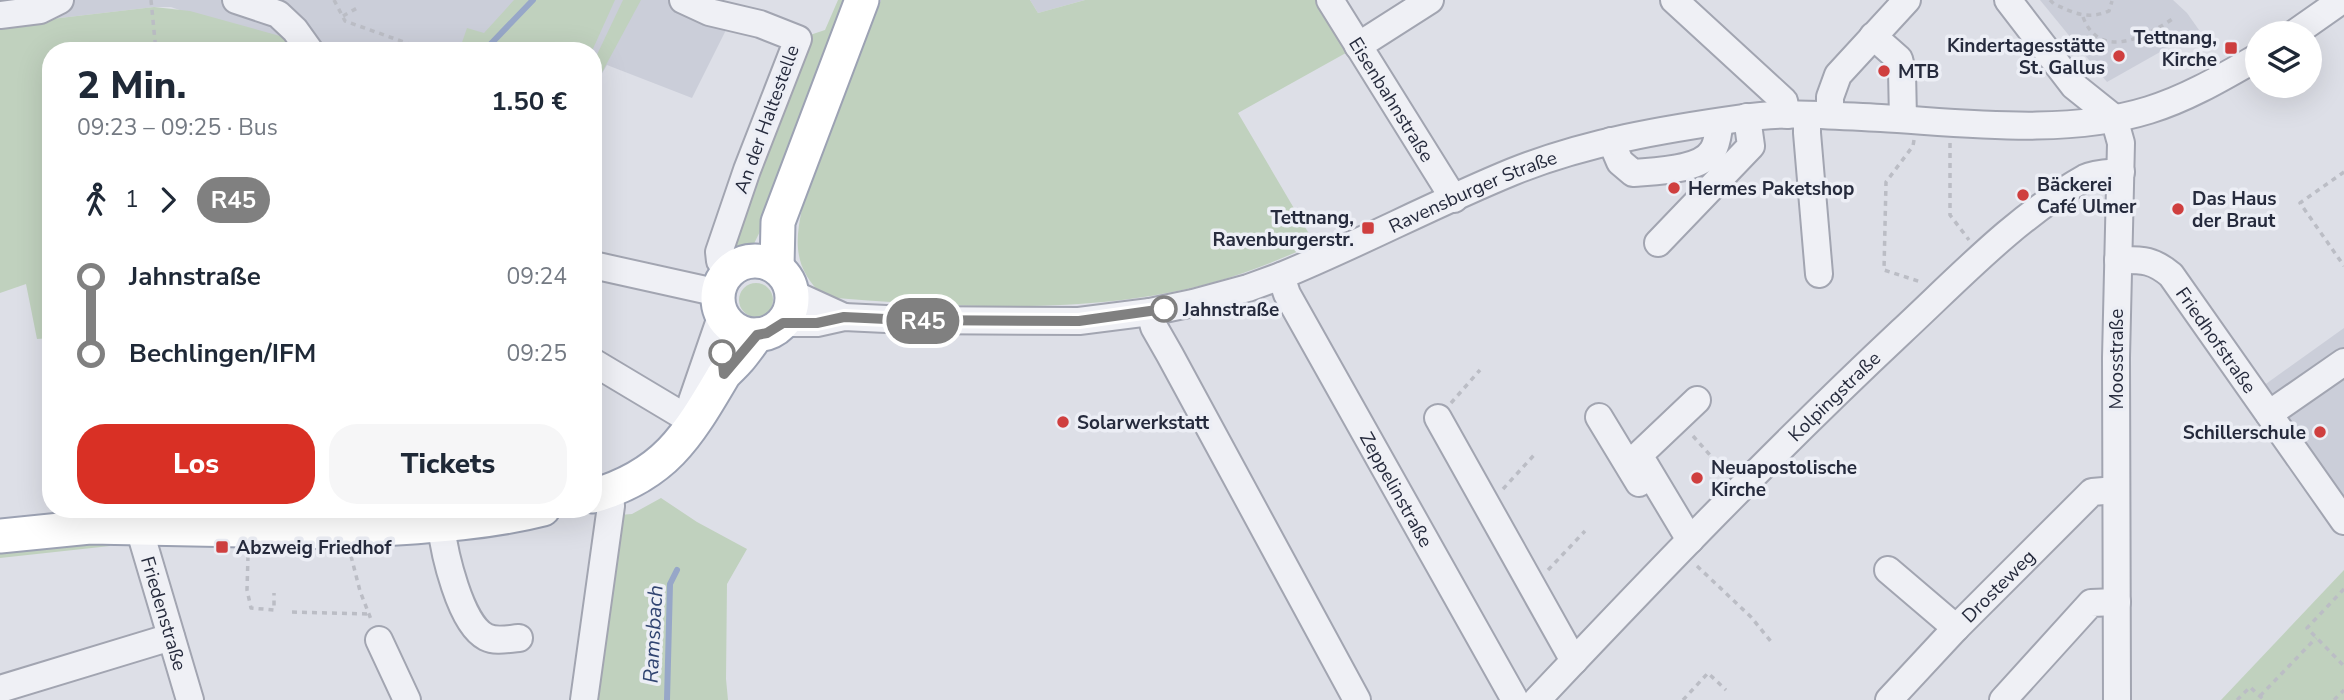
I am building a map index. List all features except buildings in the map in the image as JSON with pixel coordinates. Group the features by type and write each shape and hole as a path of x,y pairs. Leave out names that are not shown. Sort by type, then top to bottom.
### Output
{"main road":[{"path":"724,374 722,353 745,288 778,222 862,0"},
{"path":"602,494 636,479 676,448 695,423 724,374 791,309 745,288"},
{"name":"Ravensburger Straße","path":"745,288 742,332 770,329"},
{"path":"0,536 90,527 338,532 430,521 498,518"}],"street":[{"path":"0,15 40,10 60,0"},
{"path":"236,0 278,14 304,42"},
{"name":"An der Haltestelle","path":"682,0 709,12 760,24 798,39 747,170 719,252 720,261 745,288"},
{"name":"Eisenbahnstraße","path":"1329,0 1454,199"},
{"path":"1359,46 1430,0"},
{"path":"1674,0 1784,101 1808,115"},
{"path":"1808,115 1830,97 1838,75 1906,0"},
{"path":"2007,0 2074,86 2114,118"},
{"path":"2312,21 2342,0"},
{"path":"1873,36 1899,59 1910,120"},
{"name":"Ravensburger Straße","path":"770,329 844,317 919,321 1079,321 1150,312 1248,288 1281,276 1512,172 1611,141 1747,117 1808,115 2011,126 2060,125 2148,111 2186,96 2245,64"},
{"path":"1808,115 1819,274"},
{"path":"1658,243 1751,146 1747,117"},
{"name":"Moosstraße","path":"2114,118 2121,143 2116,490 2117,700"},
{"path":"1611,141 1620,162 1633,173 1666,170 1699,163 1713,150 1720,122"},
{"name":"Kolpingstraße","path":"1536,700 1838,391 2026,217 2088,176 2121,172"},
{"name":"Friedhofstraße","path":"2118,260 2145,260 2160,265 2171,275 2344,521"},
{"path":"602,266 745,288 692,401 695,423"},
{"name":"Zeppelinstraße","path":"1281,276 1287,294 1516,700"},
{"name":"Ravensburger Straße","path":"745,288 798,296 844,317"},
{"path":"1150,312 1154,327 1357,700"},
{"path":"2269,414 2344,362"},
{"path":"602,367 695,423"},
{"path":"1685,545 1639,455 1697,400"},
{"path":"1599,417 1685,545"},
{"path":"1438,418 1574,661"},
{"name":"Drosteweg","path":"1889,700 1956,628 2092,492 2116,490"},
{"path":"584,700 611,506 602,495"},
{"path":"430,521 463,609 472,625 482,636 495,641 519,638"},
{"name":"Friedenstraße","path":"139,528 190,700"},
{"path":"1888,570 1956,628"},
{"path":"2003,700 2091,603 2117,602"},
{"path":"0,689 171,637"},
{"path":"379,640 407,700"}],"path":[{"path":"151,0 155,42"},
{"path":"334,0 345,21 404,42"},
{"path":"2050,0 2053,4 2083,17 2098,16 2109,11 2112,1"},
{"path":"343,16 359,7"},
{"path":"2083,17 2093,32 2104,40 2116,43 2155,31 2174,18"},
{"path":"1910,120 1913,146 1886,182 1884,270 1926,283 1940,296"},
{"path":"1950,123 1950,215 1983,256"},
{"path":"2344,172 2300,203 2344,266"},
{"path":"1438,418 1480,370"},
{"path":"1677,418 1740,489"},
{"path":"1487,506 1535,454"},
{"path":"1532,586 1585,531"},
{"path":"1685,545 1720,591 1751,617 1773,644"},
{"path":"248,555 247,590 251,608 274,610 274,593"},
{"path":"351,556 360,591 379,640"},
{"path":"2344,589 2306,628 2344,666"},
{"path":"292,612 369,614"},
{"path":"2238,700 2250,687 2262,698 2316,638"},
{"path":"1683,700 1708,673 1726,690"},
{"path":"2334,700 2344,690"}],"shaded area":[{"path":"0,0 677,0 730,22 692,98 607,65 602,74 602,42 271,42 171,7 0,25"},
{"path":"1030,0 1085,0 1038,13"},
{"name":"Kindertagesstätte St. Gallus","path":"2040,0 2173,0 2199,30 2107,82"},
{"name":"Schillerschule","path":"2344,328 2344,499 2263,386"}],"green space":[{"path":"514,0 615,0 596,42 462,42 467,28 484,33"},
{"path":"623,0 641,0 602,72 602,44"},
{"path":"838,0 849,0 767,217 748,256 729,263 801,38 825,30"},
{"path":"881,0 1030,0 1038,13 1085,0 1322,0 1353,49 1238,113 1315,244 1211,283 1117,301 1068,305 969,306 824,297 807,277 799,256 798,234 802,209"},
{"path":"154,7 190,11 287,38 290,42 42,42 42,339 37,339 26,284 0,293 0,25"},
{"path":"756,283 768,288 773,300 768,312 756,317 744,312 739,300 744,288"},
{"path":"661,498 697,522 747,549 727,584 728,700 581,700 605,516 632,514"},
{"path":"109,541 110,546 0,558 0,550"},
{"path":"2344,570 2344,700 2221,700"}],"waterway":[{"name":"Ramsbach","path":"493,42 533,0"},
{"name":"Ramsbach","path":"667,700 670,584 677,570"}],"bus line":[{"name":"R45","path":"722,353 724,374 757,335 767,333 783,323 817,323 844,317 1079,321 1164,309"}],"place":[{"name":"Tettnang, Kirche","path":"2231,48"},
{"name":"Kindertagesstätte St. Gallus","path":"2119,56"},
{"name":"MTB","path":"1884,71"},
{"name":"Hermes Paketshop","path":"1674,188"},
{"name":"Bäckerei Café Ulmer","path":"2023,195"},
{"name":"Das Haus der Braut","path":"2178,209"},
{"name":"Tettnang, Ravenburgerstr.","path":"1368,228"},
{"name":"Jahnstraße","path":"1164,309"},
{"name":"Solarwerkstatt","path":"1063,422"},
{"name":"Schillerschule","path":"2320,432"},
{"name":"Neuapostolische Kirche","path":"1697,478"},
{"name":"Abzweig Friedhof","path":"222,547"}]}
